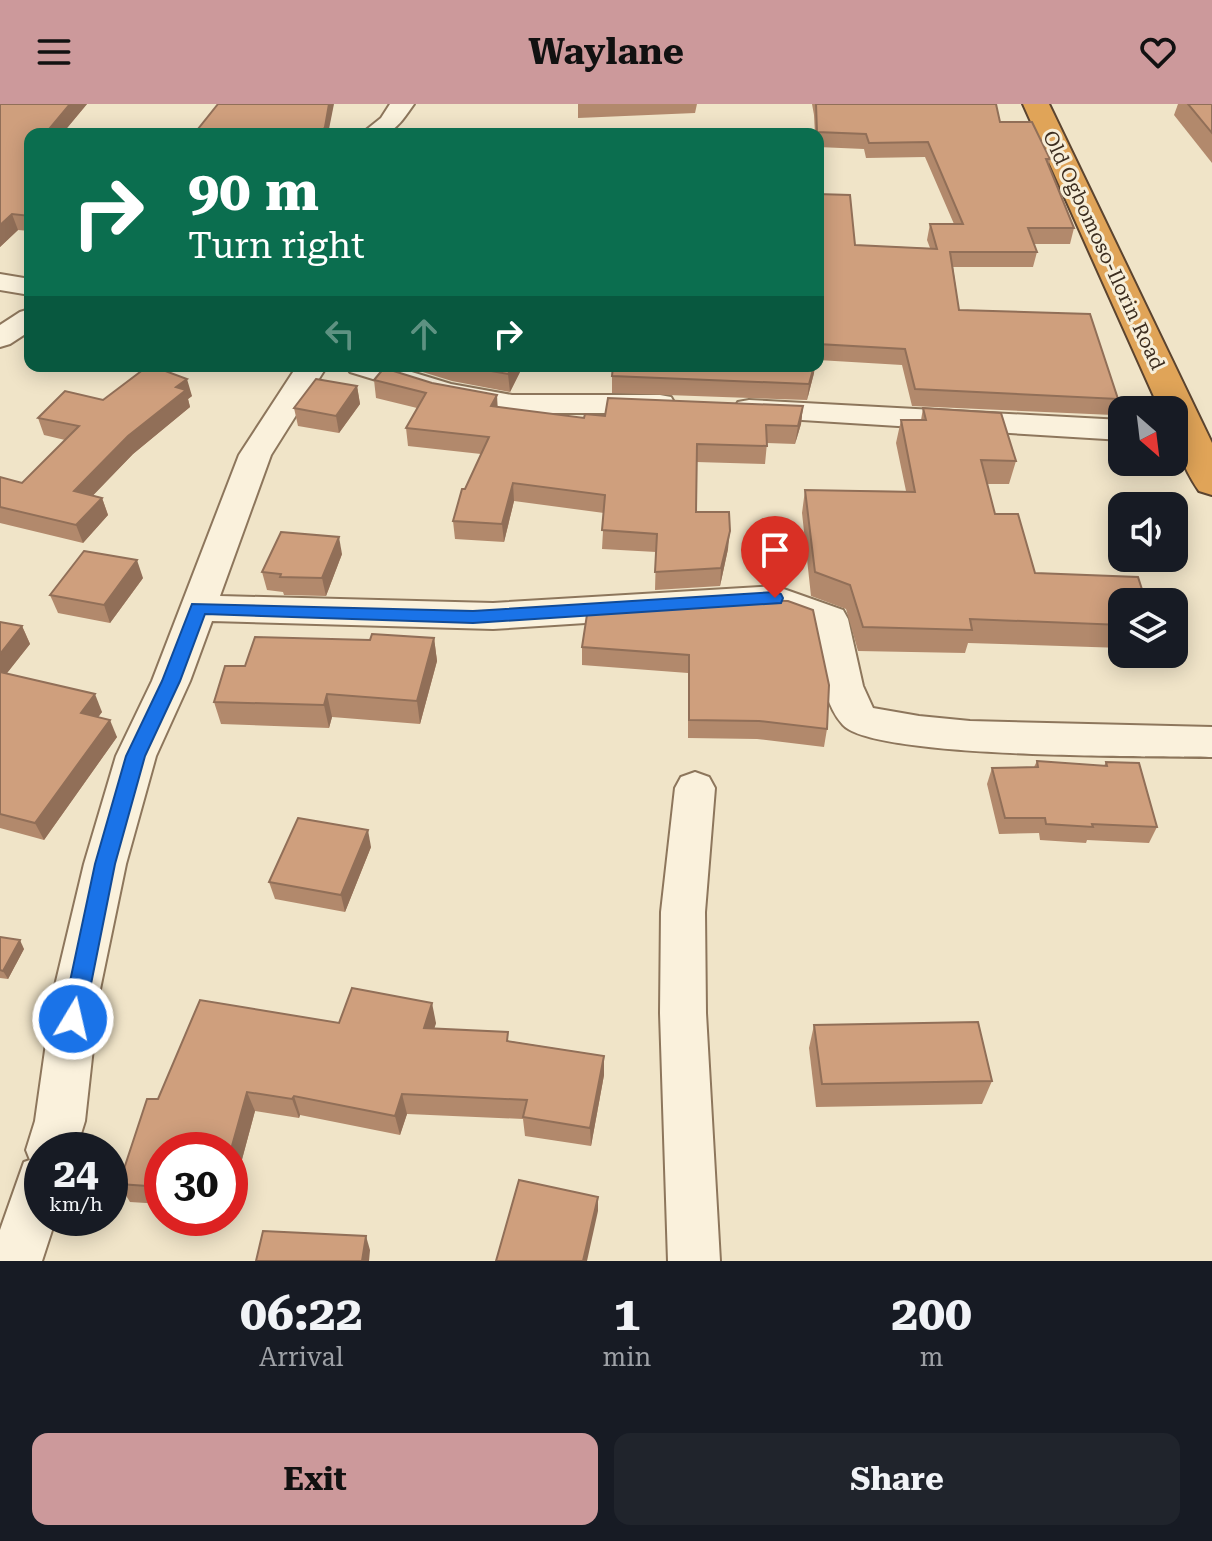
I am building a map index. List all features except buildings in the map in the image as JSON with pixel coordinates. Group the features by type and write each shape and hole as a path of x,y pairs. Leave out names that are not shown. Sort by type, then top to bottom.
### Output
{"highway":[{"name":"Old Ogbomoso-Ilorin Road","path":"1036,104 1165,396"},
{"name":"Old Ogbomoso-Ilorin Road","path":"1188,443 1211,477"}],"street":[{"path":"382,128 402,104"},
{"path":"0,282 24,286"},
{"path":"0,338 24,322"},
{"path":"57,1132 76,994 105,864 136,756 171,681 255,455 308,372"},
{"path":"381,372 446,392 512,404 690,405"},
{"path":"721,407 1108,429"},
{"path":"198,608 493,616 775,598 830,619 848,698 859,717 889,728 959,734 1212,742"},
{"path":"694,1261 683,1013 683,912 695,788"},
{"path":"16,1261 24,1236"}],"route":[{"path":"73,1019 105,864 136,756 171,681 198,608 473,617 775,598"}]}
